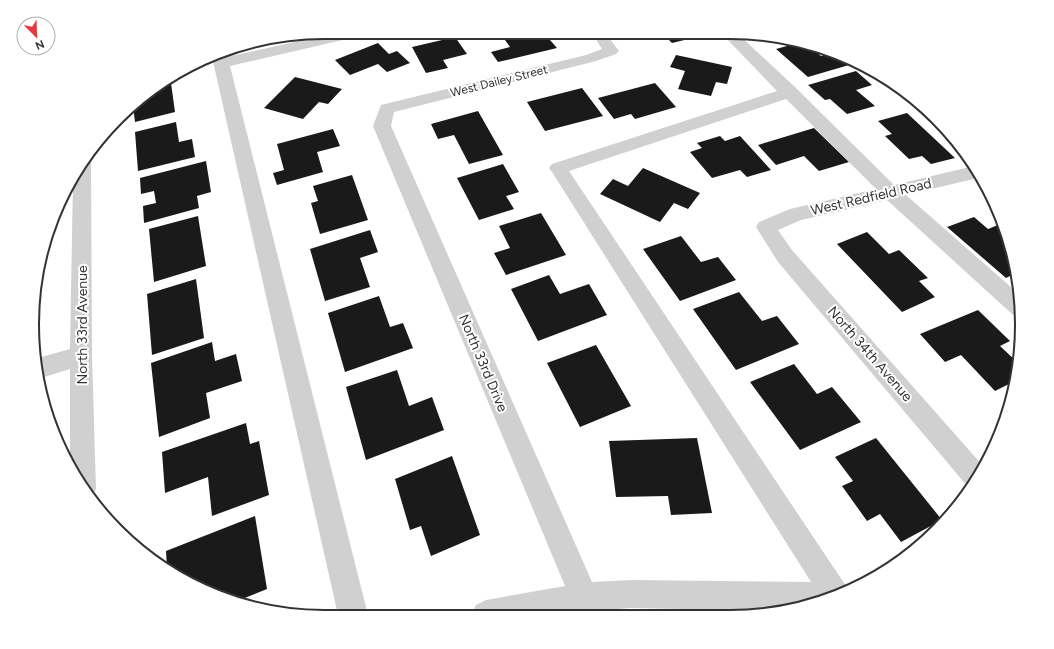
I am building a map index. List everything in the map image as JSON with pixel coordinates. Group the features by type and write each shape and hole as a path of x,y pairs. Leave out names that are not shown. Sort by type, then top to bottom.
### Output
{"street":[{"path":"225,57 322,39"},
{"name":"West Dailey Street","path":"388,109 591,58 611,51 603,39"},
{"path":"734,39 790,92 890,192 1014,302"},
{"path":"220,59 352,610"},
{"path":"790,92 558,168 832,591"},
{"name":"North 33rd Drive","path":"388,109 382,126 588,606"},
{"name":"West Redfield Road","path":"766,227 797,214 972,173"},
{"name":"North 33rd Avenue","path":"82,174 81,356 83,476"},
{"name":"North 34th Avenue","path":"766,227 785,256 973,473"},
{"path":"42,367 81,356"},
{"path":"543,610 588,606 631,594 815,597"}],"building":[{"path":"446,39 456,39 467,54 443,60 448,68 426,73 412,47"},
{"path":"504,39 554,39 550,40 557,48 498,62 491,52 510,47"},
{"path":"668,39 688,39 672,43"},
{"path":"378,43 389,54 397,51 410,63 387,72 378,64 350,75 335,60"},
{"path":"790,45 818,53 821,56 824,55 849,65 808,77 776,49"},
{"path":"676,55 732,67 727,84 716,82 711,96 678,89 685,71 670,67"},
{"path":"856,71 872,85 856,90 875,106 847,114 830,99 825,100 808,85"},
{"path":"295,77 342,89 328,104 319,102 303,119 264,108"},
{"path":"655,83 676,107 635,119 631,114 614,119 598,98"},
{"path":"171,84 175,112 135,122 134,112"},
{"path":"582,88 603,116 545,131 527,102"},
{"path":"478,111 503,155 469,164 454,135 438,139 431,124"},
{"path":"907,113 955,158 931,164 922,156 909,159 885,136 892,134 878,121"},
{"path":"176,122 179,142 192,139 195,157 138,171 135,132"},
{"path":"814,128 849,162 819,171 804,156 776,165 758,145"},
{"path":"333,129 340,146 317,152 323,172 277,185 273,173 284,170 277,144"},
{"path":"720,136 725,141 740,136 771,170 747,177 740,170 712,178 690,152 702,148 697,143"},
{"path":"206,161 211,192 197,196 199,208 144,223 143,206 156,203 154,191 141,194 140,178"},
{"path":"503,164 519,192 506,196 514,209 479,220 457,178"},
{"path":"643,168 700,193 688,209 674,203 660,222 600,194 613,179 628,186"},
{"path":"352,175 368,220 320,234 311,203 318,201 313,186"},
{"path":"541,213 566,255 506,275 494,253 510,248 499,226"},
{"path":"198,216 206,266 154,282 149,229"},
{"path":"974,217 988,229 997,225 1011,275 1006,278 947,227"},
{"path":"370,230 378,252 360,258 370,287 325,301 310,249"},
{"path":"867,232 889,254 899,250 928,278 919,281 935,297 902,312 837,244"},
{"path":"681,236 701,262 718,257 736,280 680,301 643,249"},
{"path":"549,275 560,294 589,284 607,315 538,341 511,289"},
{"path":"196,279 204,338 152,355 147,294"},
{"path":"739,292 762,321 777,316 799,344 736,370 693,309"},
{"path":"379,296 390,327 403,323 413,348 345,372 328,313"},
{"path":"978,310 1010,341 1000,346 1013,358 1009,384 995,391 961,355 945,362 920,334"},
{"path":"212,342 215,361 236,354 242,381 206,393 210,418 159,437 151,363"},
{"path":"596,345 631,406 580,427 547,363"},
{"path":"794,364 817,394 832,387 861,422 800,450 750,382"},
{"path":"397,370 409,406 432,397 444,430 366,460 346,387"},
{"path":"246,423 250,444 259,441 269,495 212,516 208,477 165,493 162,452"},
{"path":"697,438 712,513 671,515 668,496 616,497 609,441"},
{"path":"876,438 940,517 931,526 901,542 880,514 867,521 842,486 853,481 835,457"},
{"path":"452,456 480,535 431,556 421,526 410,530 395,479"},
{"path":"255,516 267,589 244,598 233,595 198,581 167,562 166,551"}]}
